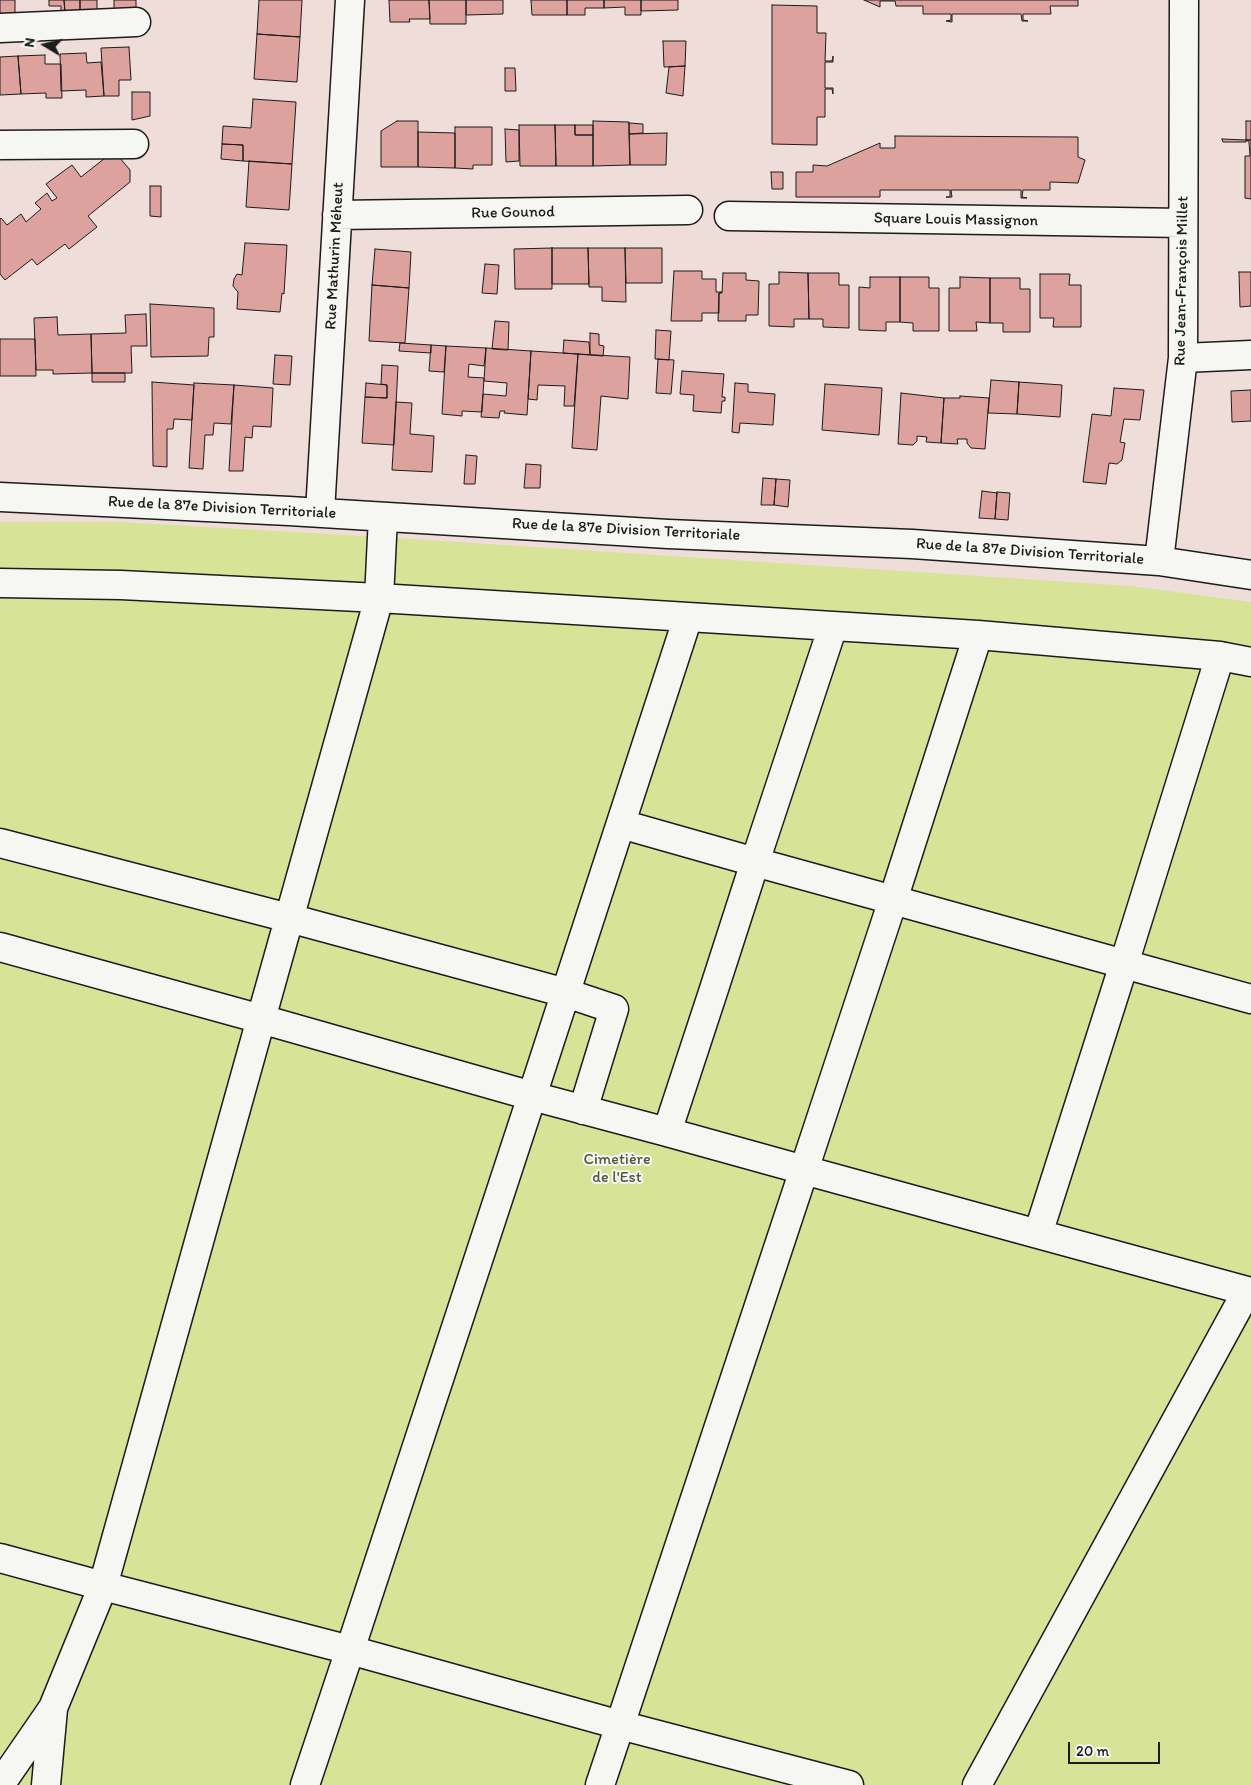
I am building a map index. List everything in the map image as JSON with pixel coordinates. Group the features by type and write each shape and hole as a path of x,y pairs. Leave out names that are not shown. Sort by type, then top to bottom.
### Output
{"street":[{"name":"Rue Mathurin Méheut","path":"320,512 350,0"},
{"name":"Rue Jean-François Millet","path":"1159,562 1183,358 1184,0"},
{"path":"0,28 136,22"},
{"path":"0,145 134,144"},
{"name":"Rue Gounod","path":"337,215 688,210"},
{"name":"Square Louis Massignon","path":"729,216 1183,223"},
{"path":"1183,358 1251,355"},
{"name":"Rue de la 87e Division Territoriale","path":"0,497 320,512 668,534 835,539 1159,562 1251,575"},
{"path":"0,1785 53,1708 103,1586 379,598 383,517"},
{"path":"0,583 121,585 379,598 833,626 1220,656 1251,662"},
{"path":"305,1785 688,617"},
{"path":"667,1132 833,626"},
{"path":"600,1785 893,900 978,636"},
{"path":"1038,1234 1220,656"},
{"path":"621,824 1251,999"},
{"path":"0,843 289,918 566,993 614,1009 582,1110"},
{"path":"0,947 582,1110 1038,1234 1249,1287 977,1785"},
{"path":"0,1558 350,1650 620,1725 849,1785"},
{"path":"46,1785 53,1708"}],"green space":[{"name":"Cimetière de l'Est","path":"0,522 119,522 381,537 1131,586 1251,602 1251,1785 0,1785"}],"building":[{"path":"0,0 15,0 15,15 0,16"},
{"path":"49,0 64,0 65,13 61,13 61,6 49,6"},
{"path":"64,0 80,0 80,12 65,13"},
{"path":"80,0 97,0 97,11 80,12"},
{"path":"114,0 136,0 136,9 114,11"},
{"path":"259,0 302,0 300,37 257,34"},
{"path":"389,0 429,0 430,19 409,19 410,22 390,22"},
{"path":"429,0 466,0 466,24 430,24"},
{"path":"466,0 503,0 503,14 466,15"},
{"path":"531,0 567,0 567,15 532,15"},
{"path":"567,0 604,0 604,8 585,8 585,15 567,15"},
{"path":"604,0 641,0 641,15 625,15 625,7 604,8"},
{"path":"641,0 678,0 678,10 641,11"},
{"path":"864,0 1078,0 1078,6 1050,6 1051,14 1023,14 1023,20 1028,21 1022,21 1021,14 952,14 952,22 946,21 951,20 951,14 923,14 923,6 896,6 895,1 880,1 880,7"},
{"path":"772,5 817,6 817,33 826,33 825,61 832,61 833,56 833,62 825,62 825,88 833,88 833,94 832,89 825,89 825,117 817,117 817,145 772,144"},
{"path":"257,34 300,37 297,82 254,79"},
{"path":"663,41 686,41 685,66 664,67"},
{"path":"129,47 131,80 119,80 119,96 104,96 101,48"},
{"path":"86,53 87,63 101,62 104,96 86,97 86,90 61,91 60,54"},
{"path":"45,55 45,64 61,64 62,98 46,98 46,93 21,94 18,56"},
{"path":"18,56 21,94 0,95 0,57"},
{"path":"685,66 683,96 666,93 669,67"},
{"path":"505,68 515,68 516,91 505,91"},
{"path":"132,92 150,92 150,116 132,120"},
{"path":"253,99 296,102 292,164 243,161 243,145 222,144 223,126 251,128"},
{"path":"397,121 418,121 418,167 381,167 381,131"},
{"path":"593,121 629,122 630,165 593,166"},
{"path":"1246,121 1251,121 1251,140 1246,140"},
{"path":"629,123 643,124 643,133 629,134"},
{"path":"519,125 555,125 556,166 520,166"},
{"path":"555,125 575,125 575,135 593,135 593,166 556,166"},
{"path":"575,125 593,125 593,135 575,135"},
{"path":"455,127 492,127 492,165 473,165 473,169 455,168"},
{"path":"505,129 519,130 519,161 506,162"},
{"path":"418,132 455,133 455,168 418,167"},
{"path":"667,133 666,165 630,165 629,134"},
{"path":"895,136 1078,137 1078,157 1085,160 1078,183 1050,182 1050,190 1023,190 1022,197 1027,198 1021,198 1021,190 951,190 952,197 950,197 950,190 880,190 880,197 796,197 796,172 813,172 813,165 827,166 880,143 880,148 895,148"},
{"path":"1222,139 1246,140 1246,142 1223,142"},
{"path":"1246,140 1251,140 1251,199 1245,198 1245,156 1250,156 1249,142"},
{"path":"222,144 243,145 243,161 221,159"},
{"path":"114,151 130,170 130,182 88,216 97,227 69,249 65,244 37,265 32,259 5,280 0,274 0,219 7,225 21,214 26,222 41,209 35,203 47,193 52,201 57,198 46,184 72,165 81,177"},
{"path":"249,161 292,164 289,210 246,207"},
{"path":"771,172 783,172 783,189 772,189"},
{"path":"150,186 161,186 161,217 150,216"},
{"path":"245,243 287,245 284,294 282,293 280,312 237,309 238,292 233,286 237,274 242,275"},
{"path":"552,248 588,248 589,284 552,284"},
{"path":"552,248 552,289 515,289 514,249"},
{"path":"588,248 625,248 626,302 602,301 602,287 589,287"},
{"path":"625,248 662,248 662,283 626,283"},
{"path":"375,249 411,252 409,288 372,285"},
{"path":"485,264 499,265 497,294 482,293"},
{"path":"674,271 702,271 702,279 716,279 716,292 722,292 719,293 719,313 702,313 702,321 671,321"},
{"path":"779,272 808,273 809,319 794,319 794,327 769,326 769,284 779,284"},
{"path":"1239,272 1251,272 1251,306 1240,307"},
{"path":"723,273 746,273 746,280 759,281 758,315 746,315 746,321 718,321 719,293 722,293"},
{"path":"808,273 839,273 839,285 849,285 849,328 823,327 823,319 809,319"},
{"path":"1040,274 1070,274 1069,285 1081,285 1081,327 1053,327 1054,318 1040,318"},
{"path":"870,277 900,277 900,322 886,322 886,331 859,330 859,287 870,288"},
{"path":"900,277 929,277 929,288 939,288 939,331 913,331 913,323 900,322"},
{"path":"960,277 990,278 990,323 976,322 977,331 949,331 949,288 960,288"},
{"path":"990,278 1020,278 1020,289 1030,289 1030,332 1003,332 1003,323 990,323"},
{"path":"372,285 409,288 405,343 369,341"},
{"path":"150,304 214,308 214,337 209,337 208,356 151,357"},
{"path":"146,314 147,346 131,346 132,373 92,373 91,334 126,333 125,315"},
{"path":"57,317 58,335 91,334 92,373 53,374 53,370 36,370 34,318"},
{"path":"495,321 509,322 508,350 492,349"},
{"path":"656,330 671,331 669,360 655,359"},
{"path":"590,333 599,334 599,345 604,346 603,356 590,355"},
{"path":"0,339 35,339 36,376 0,376"},
{"path":"564,340 589,342 590,355 563,353"},
{"path":"400,343 431,345 431,353 399,351"},
{"path":"431,345 446,346 444,372 429,371"},
{"path":"446,346 486,348 484,366 469,364 468,377 484,378 482,412 462,411 462,416 442,414"},
{"path":"486,348 531,351 527,415 500,411 499,418 481,417 483,394 506,396 507,383 484,381"},
{"path":"531,351 578,354 574,406 564,406 565,386 538,385 537,400 528,399"},
{"path":"578,354 630,357 628,399 601,396 597,450 572,448"},
{"path":"275,355 292,356 290,385 273,384"},
{"path":"658,359 674,360 671,394 656,393"},
{"path":"382,365 398,366 394,445 362,443 365,397 387,398 387,385 381,384"},
{"path":"682,371 724,374 722,397 725,397 725,401 722,401 721,413 693,411 694,395 680,394"},
{"path":"92,373 125,373 125,382 92,382"},
{"path":"991,380 1019,382 1017,414 988,413"},
{"path":"152,382 194,385 192,420 174,419 173,429 167,429 167,467 153,466"},
{"path":"1019,382 1062,385 1060,417 1017,414"},
{"path":"194,383 234,385 231,424 214,423 213,435 205,435 203,469 189,468"},
{"path":"366,383 387,385 387,398 365,397"},
{"path":"735,383 748,384 748,392 775,394 773,425 740,423 739,433 732,432"},
{"path":"825,384 882,388 879,435 822,430"},
{"path":"234,385 273,388 271,427 253,426 252,438 245,437 243,471 229,471"},
{"path":"1114,388 1144,390 1140,420 1124,419 1120,442 1125,443 1122,460 1117,464 1109,463 1106,484 1083,482 1092,414 1111,416"},
{"path":"1251,390 1251,421 1232,422 1231,391"},
{"path":"901,393 944,398 941,443 926,442 927,437 917,436 917,441 913,445 898,444"},
{"path":"960,396 989,398 985,449 971,448 967,443 967,439 957,439 958,444 941,443 944,398 960,398"},
{"path":"396,402 412,403 410,434 434,436 432,472 392,470"},
{"path":"466,455 477,456 475,484 464,484"},
{"path":"526,464 541,465 540,488 524,488"},
{"path":"763,478 776,479 774,505 761,505"},
{"path":"776,479 790,480 788,507 774,505"},
{"path":"982,491 997,493 995,519 979,518"},
{"path":"997,492 1010,493 1008,520 995,519"}]}
